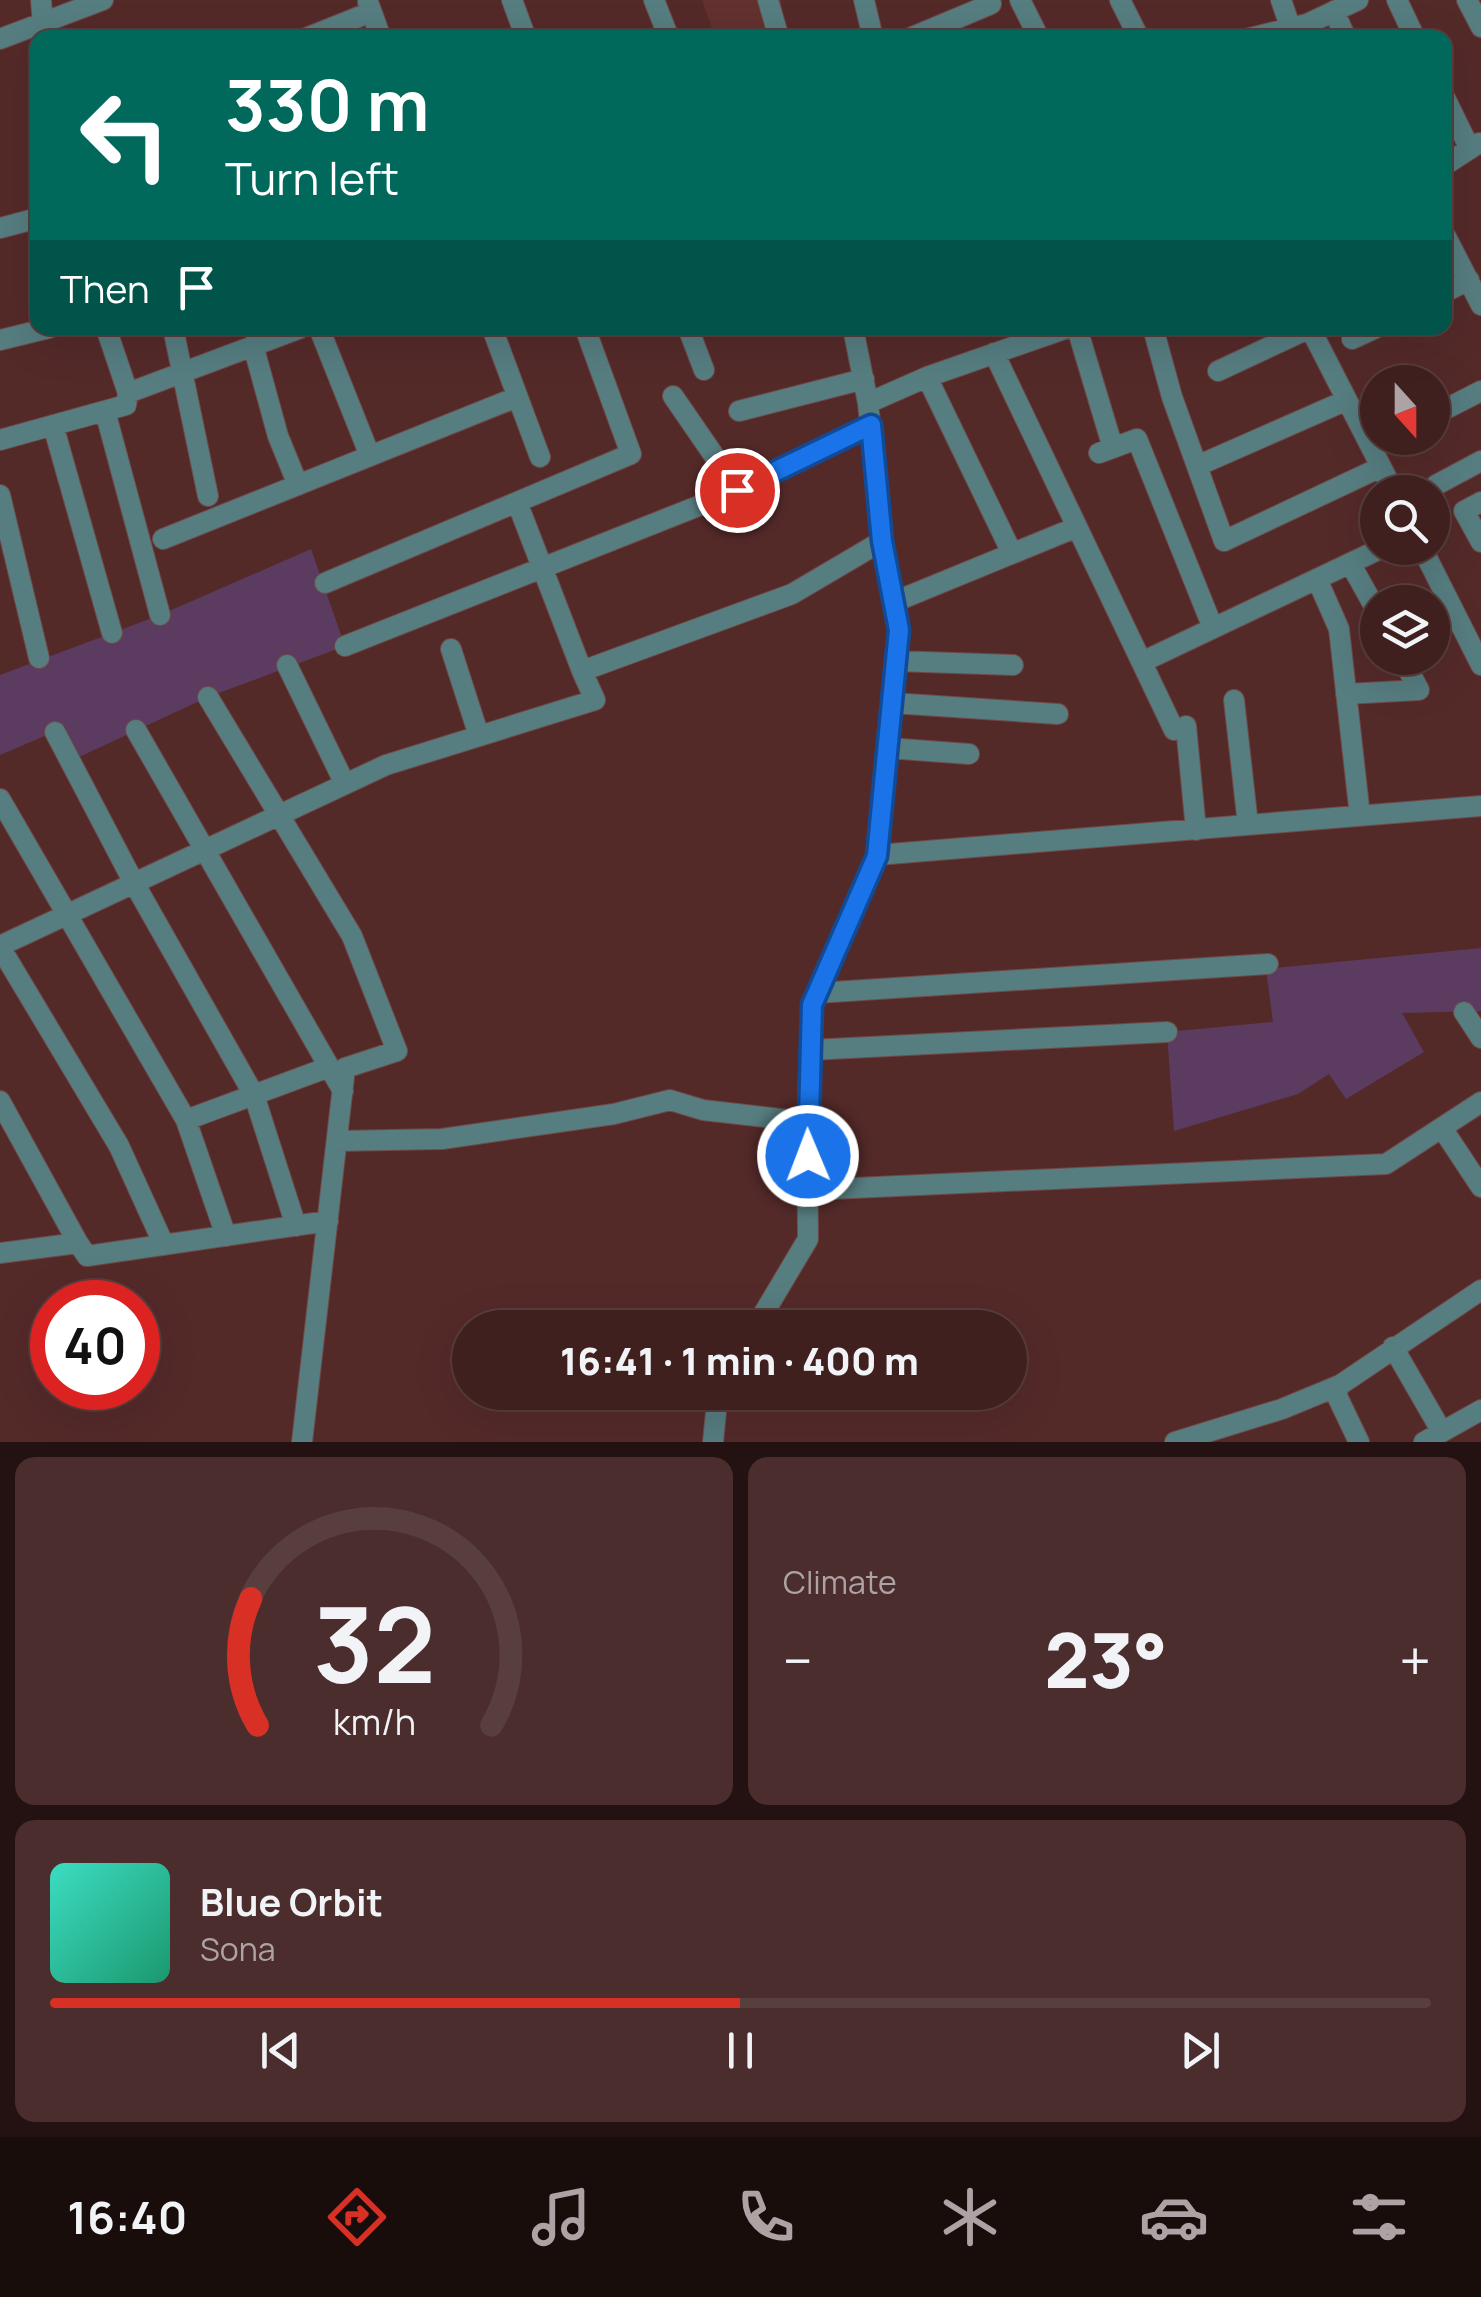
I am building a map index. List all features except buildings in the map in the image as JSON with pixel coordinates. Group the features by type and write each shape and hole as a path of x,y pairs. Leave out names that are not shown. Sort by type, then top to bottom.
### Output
{"street":[{"path":"41,0 43,30 103,0"},
{"path":"512,0 523,30"},
{"path":"654,0 666,30"},
{"path":"768,0 776,30"},
{"path":"864,0 870,30"},
{"path":"937,30 990,4 990,0"},
{"path":"1020,0 1035,30"},
{"path":"1120,0 1135,30"},
{"path":"1281,0 1291,30"},
{"path":"1396,0 1411,30"},
{"path":"1467,0 1481,27"},
{"path":"1298,30 1346,4 1346,30"},
{"path":"322,30 369,6 378,30"},
{"path":"959,17 964,30"},
{"path":"0,39 30,33"},
{"path":"1452,109 1476,145 1452,160"},
{"path":"0,228 30,220"},
{"path":"1452,248 1481,305"},
{"path":"1452,288 1469,280"},
{"path":"0,340 30,333"},
{"path":"0,440 126,405 128,394 108,335"},
{"path":"174,335 208,496"},
{"path":"128,394 253,345 268,335"},
{"path":"322,335 370,456"},
{"path":"495,335 540,457"},
{"path":"325,582 631,454 588,335"},
{"path":"691,335 704,370"},
{"path":"766,1310 808,1239 812,1005 877,856 899,630 882,541 868,403 854,335"},
{"path":"868,403 927,377 1047,335"},
{"path":"1079,335 1106,450 1137,438 1213,628"},
{"path":"1155,335 1172,397 1224,541 1381,467"},
{"path":"1218,372 1295,335"},
{"path":"1314,335 1385,475"},
{"path":"1352,340 1362,335"},
{"path":"253,345 278,436 298,485"},
{"path":"994,353 1142,662 1180,728 1196,830"},
{"path":"927,377 1012,553"},
{"path":"740,410 864,379"},
{"path":"1450,407 1481,391"},
{"path":"673,396 737,490"},
{"path":"163,540 518,397"},
{"path":"1197,466 1347,400"},
{"path":"105,411 160,615"},
{"path":"52,425 112,633"},
{"path":"344,646 737,490 871,425"},
{"path":"1450,478 1481,461"},
{"path":"0,495 39,658"},
{"path":"164,1245 119,1146 0,946 386,765 595,700 517,502"},
{"path":"1481,502 1464,511 1481,542"},
{"path":"894,602 1077,527"},
{"path":"582,671 792,594 882,541"},
{"path":"1142,662 1360,558"},
{"path":"1350,562 1363,585"},
{"path":"1431,565 1481,665"},
{"path":"1316,579 1339,629 1360,816"},
{"path":"451,649 479,736"},
{"path":"896,661 1014,665"},
{"path":"286,665 345,784"},
{"path":"1346,694 1419,690 1411,675"},
{"path":"208,697 352,936 397,1052 345,1068 302,1442"},
{"path":"1234,700 1248,825"},
{"path":"892,702 1058,714"},
{"path":"136,730 343,1091"},
{"path":"55,732 134,883 254,1094 296,1226"},
{"path":"888,748 968,754"},
{"path":"0,799 186,1120 226,1236"},
{"path":"877,856 1481,806"},
{"path":"817,993 1268,964"},
{"path":"1464,1012 1481,1038"},
{"path":"810,1050 1167,1032"},
{"path":"186,1120 329,1067"},
{"path":"337,1140 442,1139 614,1114 670,1100 703,1110 807,1122"},
{"path":"0,1101 87,1256 328,1221"},
{"path":"810,1190 1386,1164 1481,1102"},
{"path":"1442,1128 1481,1187"},
{"path":"0,1253 78,1243"},
{"path":"1175,1442 1282,1409 1340,1385 1481,1290"},
{"path":"1394,1347 1433,1437 1481,1410"},
{"path":"1340,1385 1336,1394 1359,1442"},
{"path":"713,1442 716,1410"}],"shaded area":[{"path":"702,0 781,0 783,30 713,30"},
{"path":"311,549 345,646 208,697 77,758 61,729 0,755 0,675 160,615"},
{"path":"1481,948 1481,1011 1402,1013 1424,1052 1346,1099 1329,1074 1298,1094 1174,1131 1167,1032 1273,1022 1266,969"}],"route":[{"path":"737,490 871,425 882,541 899,630 877,856 812,1005 808,1156"}]}
